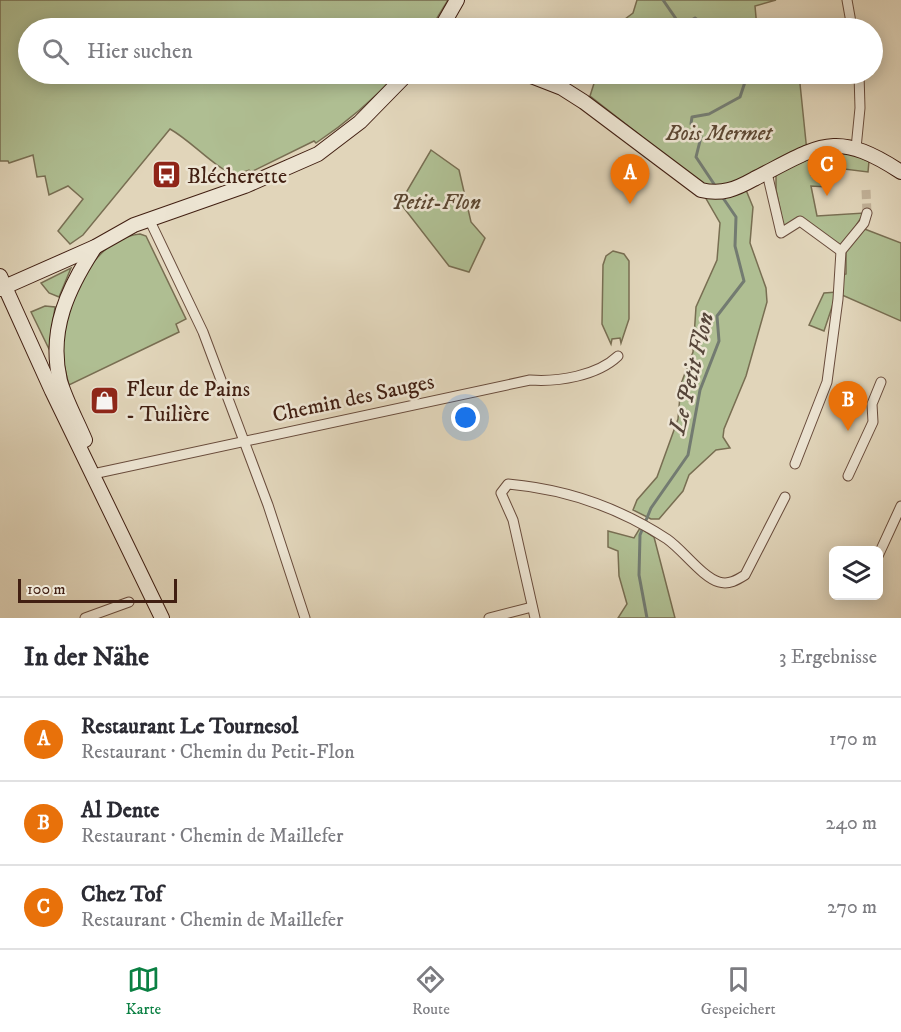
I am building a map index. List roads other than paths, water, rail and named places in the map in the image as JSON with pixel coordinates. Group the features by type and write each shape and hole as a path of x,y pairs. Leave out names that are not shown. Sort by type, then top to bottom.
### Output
{"main road":[{"path":"447,18 457,0"},
{"path":"162,618 2,284 94,247 149,219 245,186 318,154 360,122 397,84"},
{"path":"552,84 584,102 701,190 733,190 822,147 838,145 856,148 878,157 901,172"},
{"path":"93,474 94,459 61,383 57,343 63,304 73,280 94,247"}],"street":[{"path":"847,0 850,18"},
{"path":"856,148 860,108 859,84"},
{"path":"767,173 781,233 800,221 841,251"},
{"path":"795,464 826,382 838,299 841,251 864,222 867,213"},
{"path":"149,219 203,332 244,440 305,618"},
{"name":"Chemin des Sauges","path":"93,474 530,380 543,382 603,369 618,356"},
{"path":"848,476 873,422 872,404 881,382"},
{"path":"536,618 513,520 501,493 508,484 558,491 601,504 628,516 654,531 695,562 711,579 723,583 735,582 744,575 785,497"},
{"path":"883,547 901,506"},
{"path":"85,618 129,602"},
{"path":"489,618 532,607"}],"waterway":[{"name":"Le Petit Flon","path":"663,0 675,18"},
{"name":"Le Petit Flon","path":"716,187 696,157 701,137 691,124 692,117 709,114 740,97 744,84"},
{"name":"Le Petit Flon","path":"647,618 639,575 640,535 651,508 688,455 700,390 719,341 717,316 744,281 735,246 736,217 721,195"}],"tunnel":[{"path":"866,190 867,213"}],"place":[{"name":"Blécherette","path":"166,175"},
{"name":"Chez Tof","path":"827,196"},
{"name":"Restaurant Le Tournesol","path":"630,204"},
{"name":"Fleur de Pains - Tuilière","path":"105,401"},
{"name":"Al Dente","path":"848,431"}],"park label":[{"name":"Bois Mermet","path":"719,132"},
{"name":"Petit-Flon","path":"436,201"}]}
